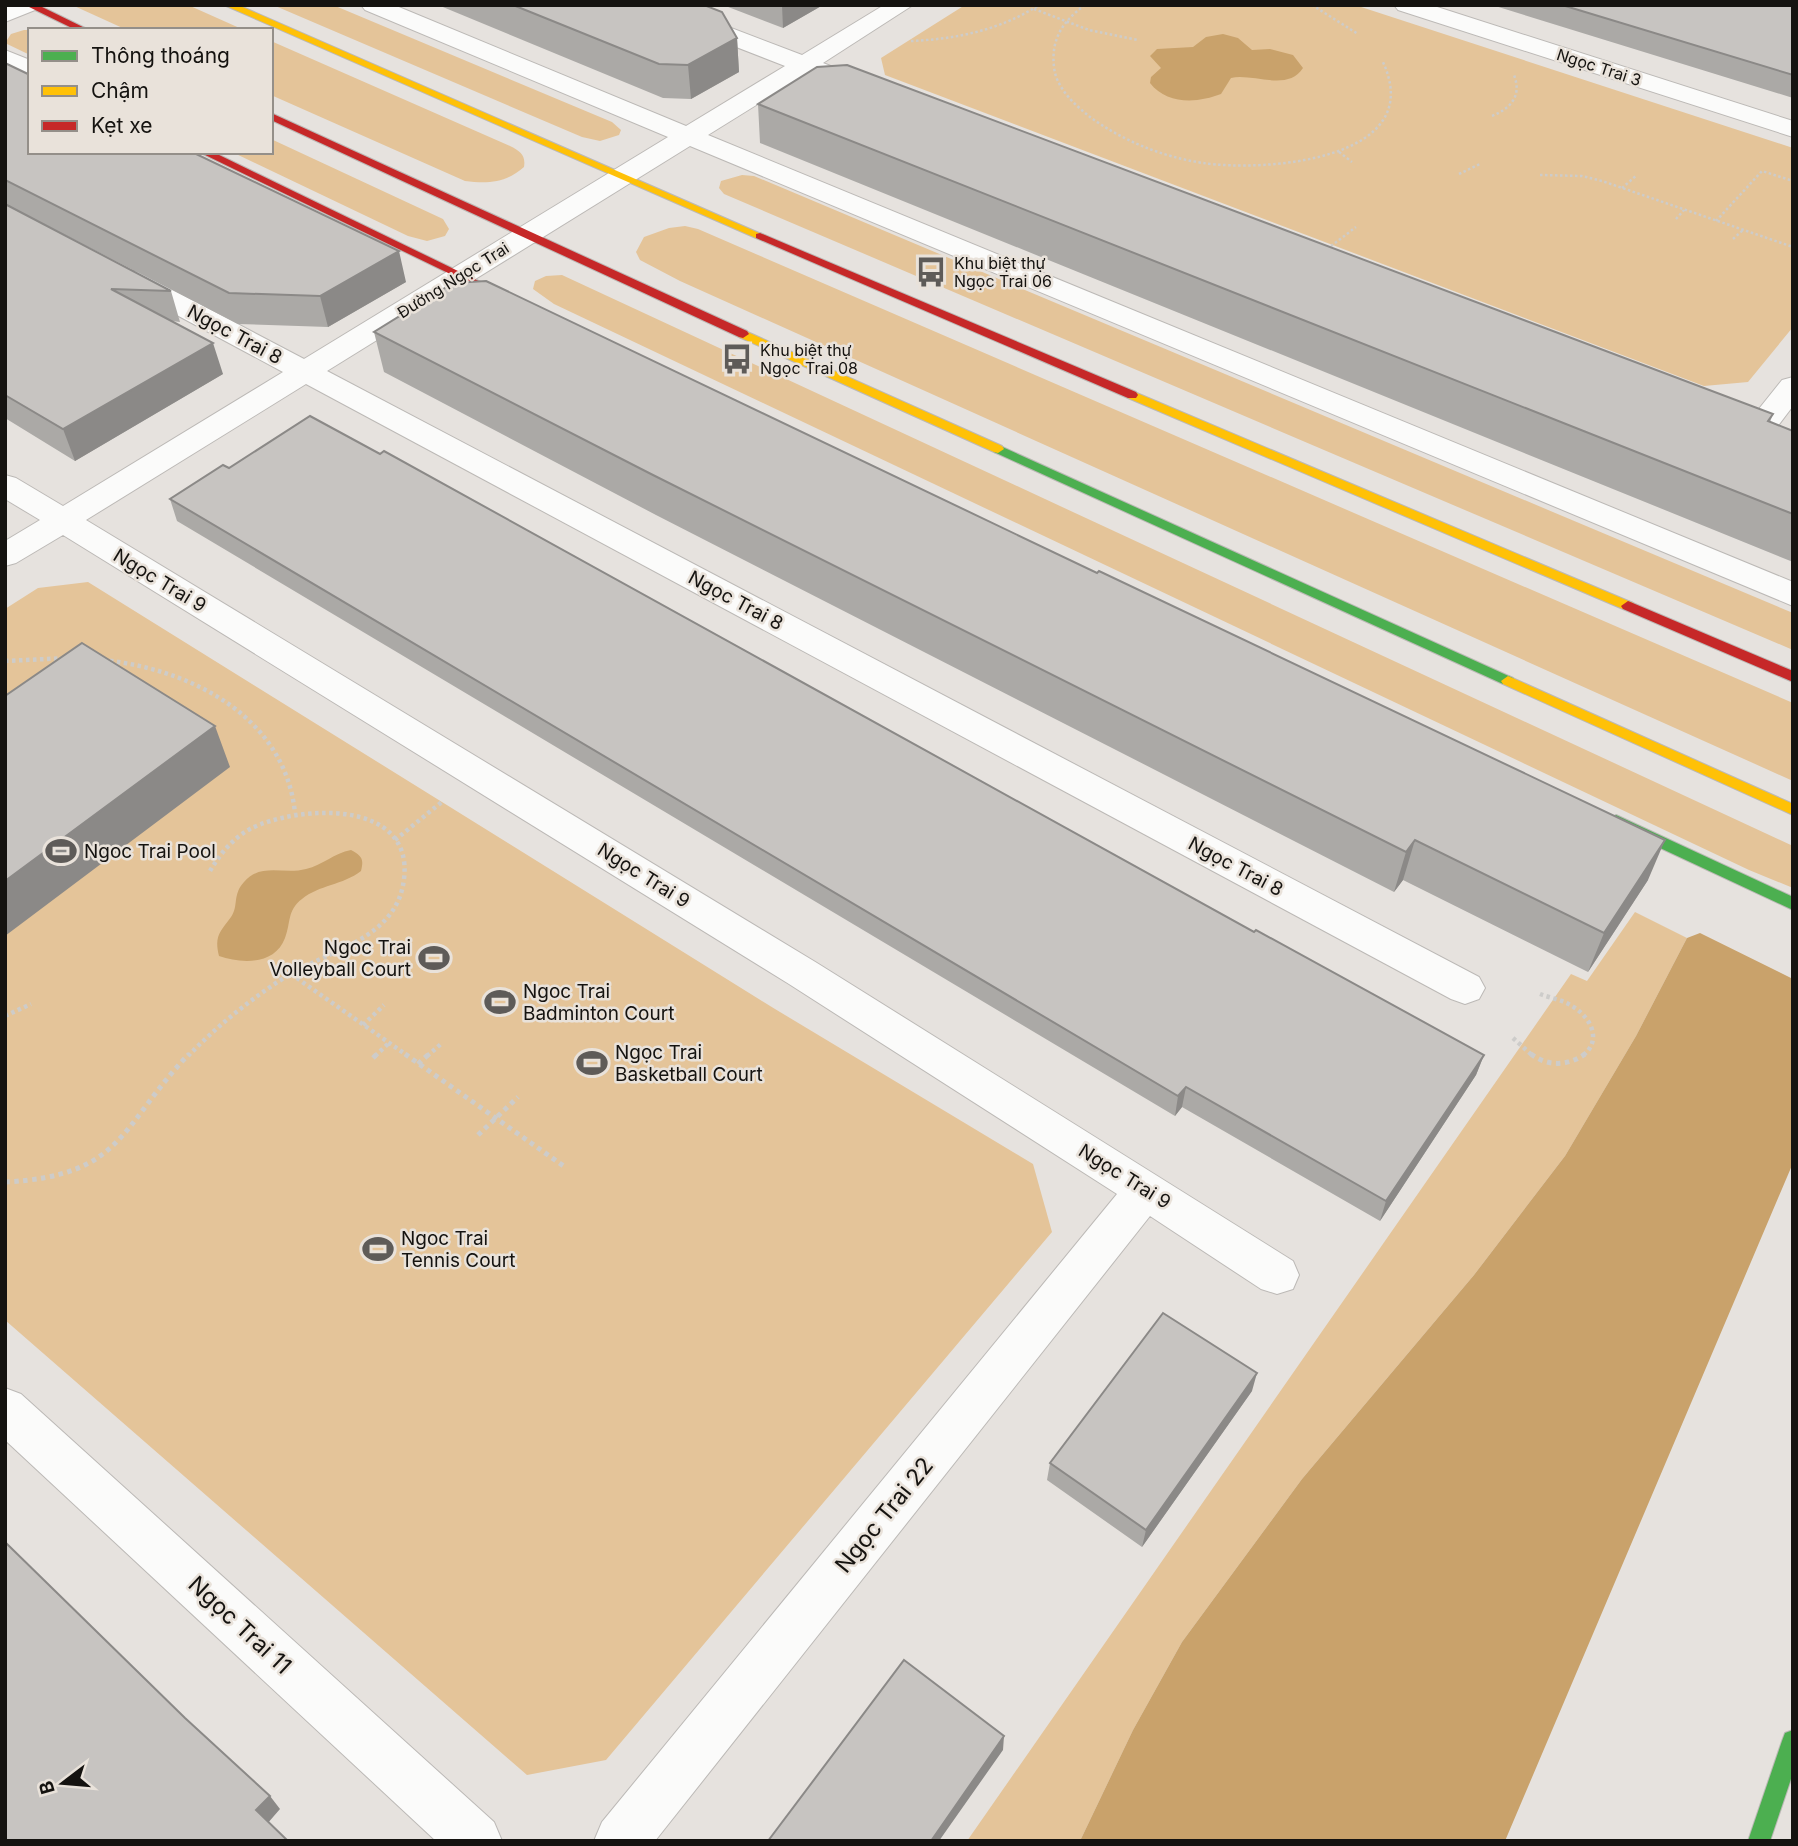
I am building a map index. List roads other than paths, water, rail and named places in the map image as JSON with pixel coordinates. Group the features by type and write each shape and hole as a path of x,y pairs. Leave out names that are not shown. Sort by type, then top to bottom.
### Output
{"main road":[{"path":"29,5 80,28"},
{"path":"229,5 622,177 1793,677"},
{"path":"273,117 526,235 1793,810"},
{"path":"208,154 531,309"},
{"path":"1603,815 1793,904"},
{"path":"1759,1841 1793,1741"}],"street":[{"path":"5,15 29,5"},
{"path":"373,5 1793,595"},
{"path":"649,5 889,97"},
{"name":"Đường Ngọc Trai","path":"5,556 901,5"},
{"name":"Ngọc Trai 3","path":"1406,5 1793,129"},
{"path":"5,57 28,68"},
{"name":"Ngọc Trai 8","path":"103,265 1465,988"},
{"path":"1757,432 1793,386"},
{"name":"Ngọc Trai 9","path":"5,485 479,773 1146,1189 1277,1275"},
{"name":"Ngọc Trai 22","path":"621,1841 1146,1189"},
{"name":"Ngọc Trai 11","path":"5,1409 475,1841"}],"place":[{"name":"Khu biệt thự Ngọc Trai 06","path":"931,272"},
{"name":"Khu biệt thự Ngọc Trai 08","path":"737,359"},
{"name":"Ngoc Trai Pool","path":"61,851"},
{"name":"Ngoc Trai Volleyball Court","path":"434,958"},
{"name":"Ngoc Trai Badminton Court","path":"500,1002"},
{"name":"Ngọc Trai Basketball Court","path":"592,1063"},
{"name":"Ngoc Trai Tennis Court","path":"378,1249"}]}
